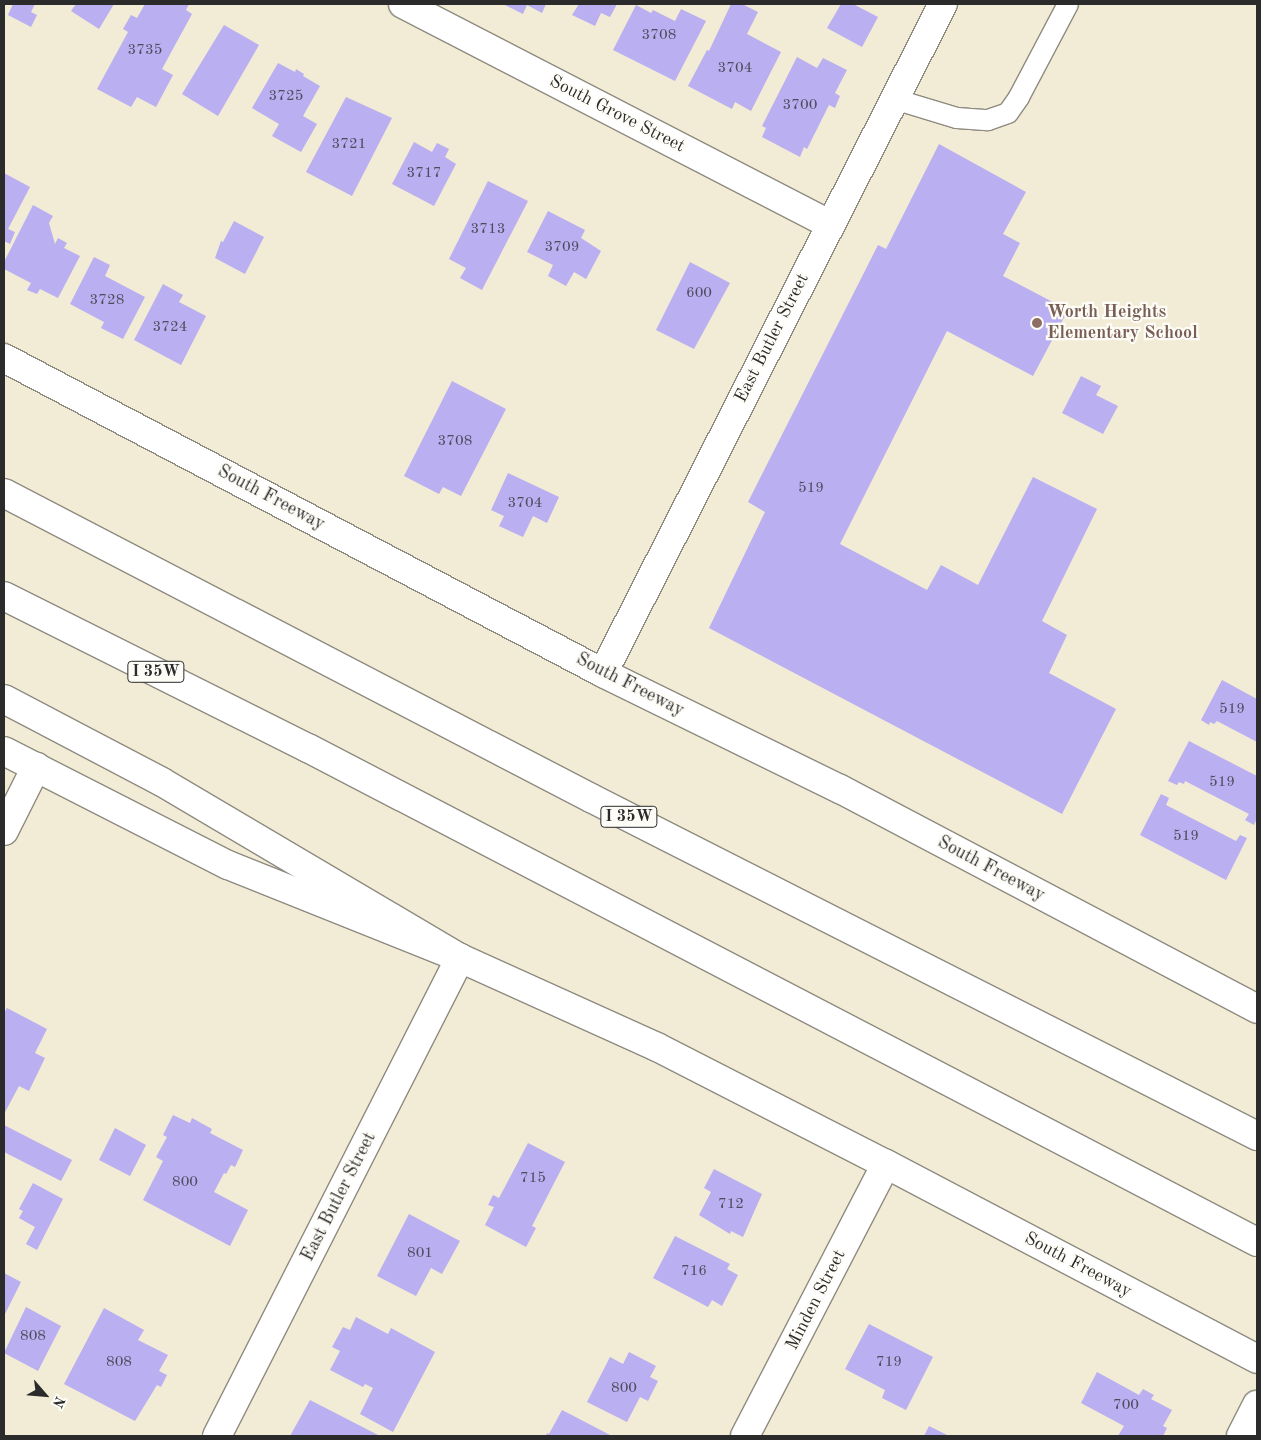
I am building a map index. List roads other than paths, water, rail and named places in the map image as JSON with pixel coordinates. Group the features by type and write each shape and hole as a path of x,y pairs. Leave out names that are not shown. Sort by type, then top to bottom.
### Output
{"main road":[{"name":"South Grove Street","path":"403,4 830,224"},
{"name":"East Butler Street","path":"603,673 942,4"},
{"name":"South Freeway","path":"4,358 603,673 840,789 1257,1009"},
{"name":"I 35W","path":"4,493 591,798 1257,1136"},
{"name":"I 35W","path":"4,596 308,748 1257,1242"},
{"path":"4,700 162,782 460,958"},
{"name":"South Freeway","path":"4,751 228,865 460,958 657,1047 886,1164 1257,1359"},
{"path":"4,831 36,767"},
{"name":"East Butler Street","path":"217,1436 460,958"},
{"name":"Minden Street","path":"745,1436 886,1164"},
{"path":"1241,1436 1257,1405"}],"lane":[{"path":"894,99 957,118 988,120 1008,113 1020,97 1068,4"}],"place":[{"name":"Worth Heights Elementary School","path":"1037,323"}]}
